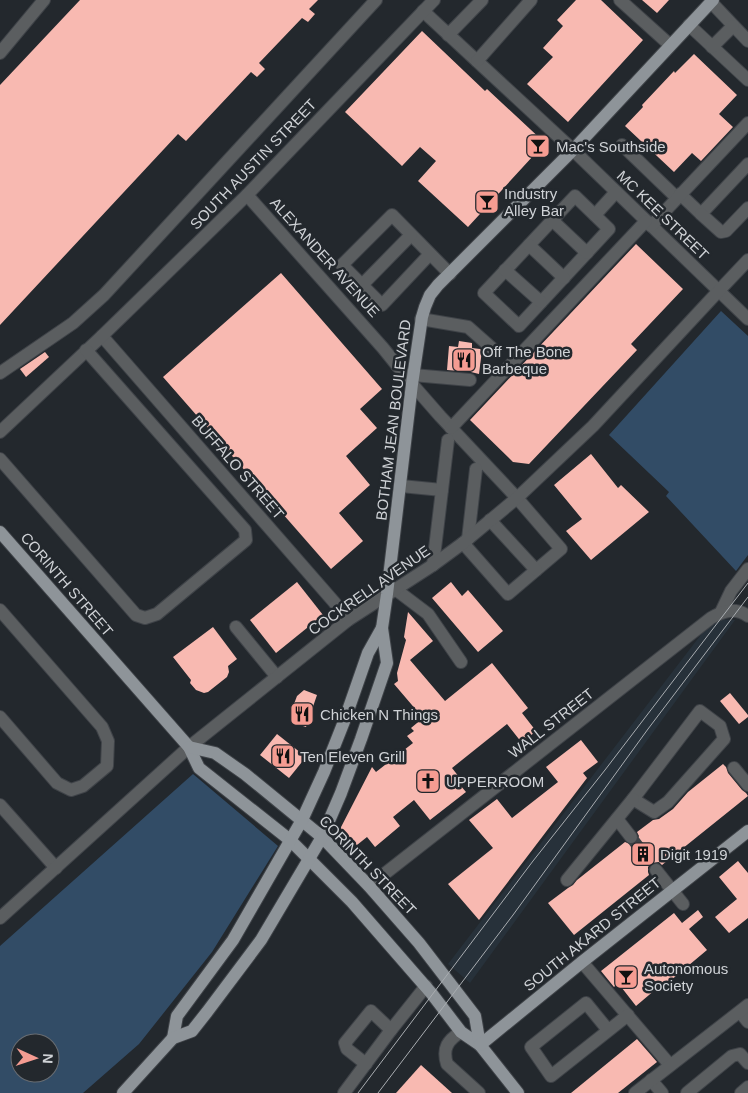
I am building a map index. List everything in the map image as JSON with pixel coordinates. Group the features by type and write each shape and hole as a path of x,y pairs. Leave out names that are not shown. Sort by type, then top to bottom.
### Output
{"main road":[{"name":"BOTHAM JEAN BOULEVARD","path":"173,1038 177,1016 233,940 302,820 342,728 368,653 382,628 391,592 413,380 422,319 430,295 573,150 712,1"},
{"name":"CORINTH STREET","path":"0,532 189,747 199,768 290,840 309,858 352,902 426,986 461,1032 480,1045 518,1093"},
{"name":"BOTHAM JEAN BOULEVARD","path":"123,1093 173,1038 192,1031 261,940 322,837 341,793 387,663 382,628"},
{"name":"CORINTH STREET","path":"189,747 215,753 245,774 322,837 369,886 419,943 475,1016 480,1045"},
{"name":"SOUTH AKARD STREET","path":"480,1045 748,831"}],"street":[{"path":"0,53 44,0"},
{"path":"0,373 73,323 104,295 376,0"},
{"name":"SOUTH AUSTIN STREET","path":"0,432 247,195 434,0"},
{"path":"448,35 482,0"},
{"path":"477,61 531,0"},
{"path":"620,0 670,45"},
{"path":"712,1 748,41"},
{"name":"MC KEE STREET","path":"424,11 573,150 748,319"},
{"path":"689,25 748,80"},
{"path":"712,47 733,26"},
{"path":"433,566 450,434 648,223 678,196 748,123"},
{"path":"622,145 720,232 726,231 748,208"},
{"path":"701,214 748,164"},
{"path":"595,215 616,192"},
{"name":"ALEXANDER AVENUE","path":"247,195 413,380 450,434 517,498 561,549 536,570"},
{"path":"575,196 595,215 610,229 518,326 484,293 575,196"},
{"path":"430,254 382,305 342,265 392,215 450,274"},
{"path":"552,220 586,253"},
{"path":"362,285 411,235"},
{"path":"529,245 564,278"},
{"name":"COCKRELL AVENUE","path":"0,918 189,747 348,620 433,566 517,498 593,426 748,260"},
{"path":"506,270 541,302"},
{"path":"422,319 468,327 494,350"},
{"name":"BUFFALO STREET","path":"102,336 348,620"},
{"path":"0,459 136,615 145,618 157,614 246,540 245,530 86,350"},
{"path":"413,380 470,380"},
{"path":"476,470 466,541 508,594 536,570 490,520"},
{"path":"401,486 442,490"},
{"path":"748,568 731,591 727,612 744,613 748,616"},
{"path":"391,592 428,614 461,662"},
{"path":"0,610 102,727 108,741 107,766 83,786 71,790 57,783 0,717"},
{"name":"WALL STREET","path":"369,886 711,618 727,612"},
{"path":"236,627 277,677"},
{"path":"567,880 633,799 700,711 720,726 724,739 668,802 654,812 633,799"},
{"path":"734,768 748,785"},
{"path":"0,805 56,868"},
{"path":"617,818 631,837"},
{"path":"656,870 684,904"},
{"path":"582,962 670,1065"},
{"path":"344,1093 426,986"},
{"path":"608,1030 586,1003 531,1047 551,1076 628,1015"},
{"path":"366,1064 347,1049 345,1043 371,1011 391,1030"},
{"path":"635,1093 670,1065 745,1013"},
{"path":"461,1032 451,1038 446,1048 445,1058 448,1064 479,1093"},
{"path":"687,1093 732,1056 740,1054 748,1063"},
{"path":"651,1080 662,1093"},
{"path":"741,1093 748,1087"}],"shaded area":[{"path":"721,311 748,336 748,555 736,571 666,496 669,492 609,435"},
{"path":"713,619 735,620 470,983 448,964"},
{"path":"193,774 278,846 212,952 139,1044 83,1093 0,1093 0,946"}],"building":[{"path":"80,0 318,0 309,9 315,14 308,22 302,18 259,63 265,69 257,77 251,72 186,141 178,134 0,325 0,85"},
{"path":"576,0 601,0 643,40 568,122 527,84 553,57 543,48 563,26 557,20"},
{"path":"642,0 669,0 657,13"},
{"path":"422,31 485,91 487,89 545,143 468,227 418,181 436,161 420,147 402,166 345,112"},
{"path":"694,54 737,95 719,114 733,127 701,161 692,153 674,172 625,126 674,71 675,73"},
{"path":"636,244 683,289 631,344 637,350 529,464 513,462 470,420"},
{"path":"281,273 382,389 360,409 377,428 346,456 370,485 339,513 363,541 331,569 163,377"},
{"name":"Off The Bone Barbeque","path":"459,341 472,343 472,348 482,350 479,374 447,370 449,346 458,347"},
{"path":"45,352 49,357 26,377 20,369"},
{"path":"591,454 618,488 621,485 649,512 591,560 566,531 582,519 554,485"},
{"path":"297,582 323,615 276,653 250,620"},
{"path":"451,582 462,596 468,590 503,631 478,652 432,598"},
{"path":"408,612 433,641 410,660 445,701 492,663 528,708 522,713 536,731 522,743 507,724 452,768 463,782 460,785 466,792 430,820 414,800 393,817 400,826 375,847 367,837 357,845 339,831 372,767 376,772 413,743 407,736 414,731 411,728 423,718 394,684 398,681 397,673 406,640 404,637"},
{"path":"213,627 237,659 228,666 229,672 227,677 204,693 196,690 190,683 191,680 173,657"},
{"name":"Chicken N Things","path":"304,690 317,695 306,727 291,722 297,705 294,704 297,696"},
{"path":"730,693 748,715 739,724 720,701"},
{"name":"Ten Eleven Grill","path":"277,734 306,757 289,778 260,755"},
{"path":"581,740 598,762 583,773 587,778 479,920 448,884 493,848 469,820 497,799 512,818 558,782 546,767"},
{"name":"Digit 1919","path":"723,764 728,773 748,796 662,865 659,862 651,863 648,867 649,875 574,935 548,903 625,842 632,845 636,843 639,836 637,832 673,809 688,792"},
{"path":"738,861 748,873 748,918 729,933 715,917 737,899 719,877"},
{"path":"698,910 703,917 689,929 707,950 664,986 662,984 636,1006 618,983 614,987 601,971 674,913 682,923"},
{"path":"637,1039 657,1062 618,1093 571,1093"},
{"path":"421,1065 452,1093 396,1093"}],"tunnel":[{"path":"631,837 656,870"}],"tram line":[{"path":"358,1093 533,861 748,583"},
{"path":"378,1093 513,915 648,729 748,597"}],"place":[{"name":"Mac's Southside","path":"538,146"},
{"name":"Industry Alley Bar","path":"487,202"},
{"name":"Off The Bone Barbeque","path":"464,360"},
{"name":"Chicken N Things","path":"302,714"},
{"name":"Ten Eleven Grill","path":"283,756"},
{"name":"UPPERROOM","path":"428,781"},
{"name":"Digit 1919","path":"643,854"},
{"name":"Autonomous Society","path":"626,977"}]}
